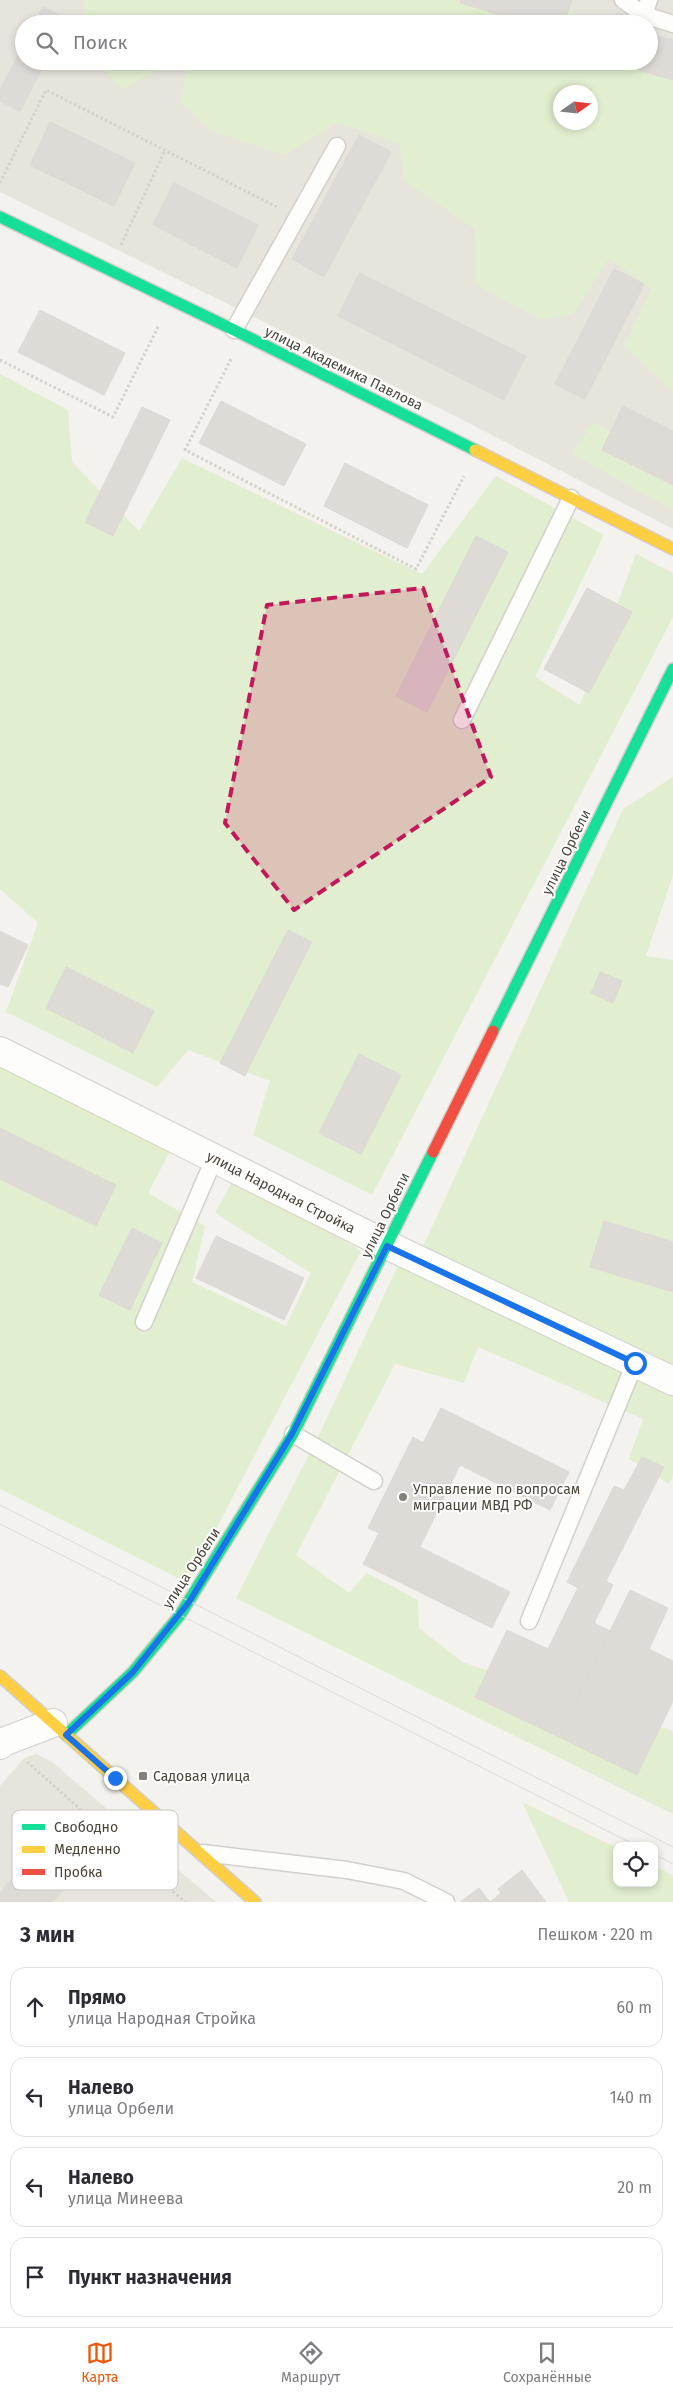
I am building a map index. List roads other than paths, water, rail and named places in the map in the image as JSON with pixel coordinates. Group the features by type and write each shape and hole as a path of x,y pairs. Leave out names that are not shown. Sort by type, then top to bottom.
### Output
{"street":[{"name":"улица Академика Павлова","path":"0,217 239,333 673,549"},
{"name":"улица Орбели","path":"59,1729 133,1672 180,1615 292,1434 673,669"},
{"name":"улица Народная Стройка","path":"0,1051 387,1246 673,1381"},
{"path":"0,1676 151,1810"},
{"path":"2,1744 59,1729"},
{"path":"178,1834 255,1902"}],"lane":[{"path":"623,0 646,7 673,24"},
{"path":"239,333 297,217 337,146"},
{"path":"462,720 571,498"},
{"path":"144,1322 214,1159"},
{"path":"529,1621 635,1363"},
{"path":"292,1434 374,1481"},
{"path":"199,1852 347,1870 404,1881 446,1902"}],"tram line":[{"path":"0,1505 673,1847"},
{"path":"0,1524 629,1842"},
{"path":"658,1856 673,1864"}],"place":[{"name":"Управление по вопросам миграции МВД РФ","path":"403,1497"},
{"name":"Садовая улица","path":"143,1776"}]}
